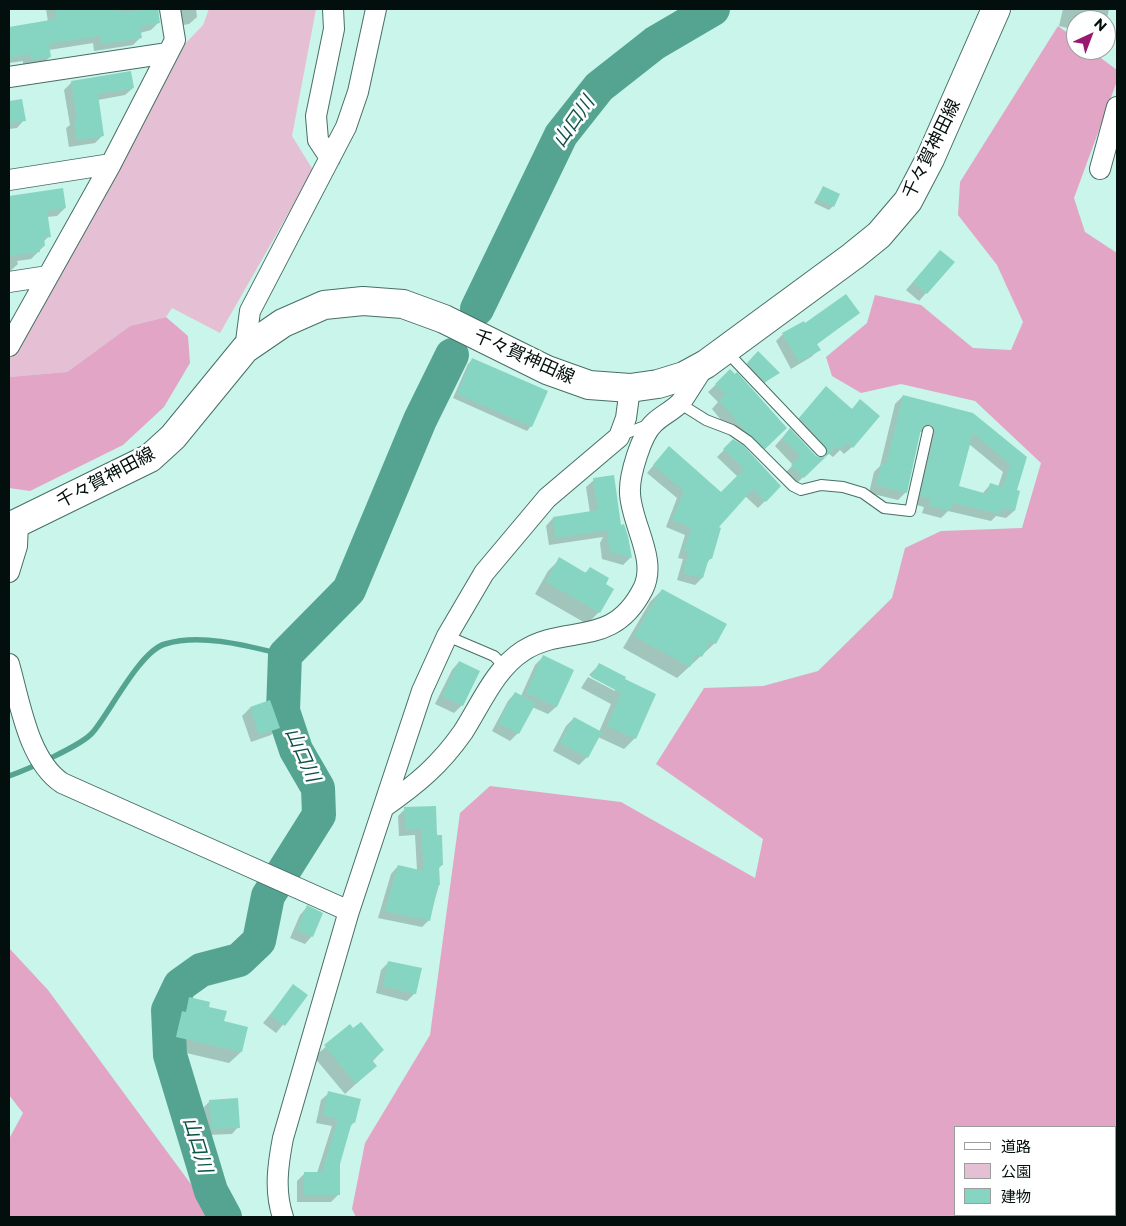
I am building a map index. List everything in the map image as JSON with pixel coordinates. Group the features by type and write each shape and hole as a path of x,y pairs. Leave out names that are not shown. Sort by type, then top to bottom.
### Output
{"main road":[{"name":"千々賀神田線","path":"13,525 150,458 174,438 246,349 283,323 324,305 363,301 403,304 444,319 547,370 589,385 630,388 658,384 684,376 715,357 860,250 879,235 908,201 930,159 996,9"}],"street":[{"path":"9,346 111,164 175,40 170,9"},
{"path":"330,158 318,140 316,116 334,29 333,9"},
{"path":"246,349 250,311 346,128 358,92 376,9"},
{"path":"9,77 168,53"},
{"path":"1100,169 1116,118"},
{"path":"9,180 111,164"},
{"path":"9,282 48,276"},
{"path":"384,807 418,784 438,763 462,733 502,670 524,650 546,641 591,634 614,623 633,606 644,587 648,564 630,494 632,473 640,448 653,423 679,403 715,357"},
{"path":"283,1217 278,1205 278,1167 283,1138 349,911 422,691 447,636 484,573 547,498 618,437 626,418 630,388"},
{"path":"9,572 17,546 13,525"},
{"path":"9,664 35,751 50,775 349,911"}],"lane":[{"path":"715,357 821,451"},
{"path":"679,403 706,420 732,430 748,440 793,486 801,490 821,485 843,487 863,492 884,508 910,511 928,431"},
{"path":"618,437 653,423"},
{"path":"447,636 494,656 499,661 502,670"}],"green space":[{"path":"209,9 316,9 292,136 313,170 220,333 172,308 166,317 130,326 67,372 9,377 9,355 184,45 203,25"}],"shaded area":[{"path":"1058,26 1066,32 1066,60 1104,60 1117,70 1117,81 1074,198 1085,232 1117,253 1117,1217 356,1217 352,1209 365,1143 430,1035 460,813 490,786 621,802 755,878 763,839 656,764 704,688 763,686 818,671 892,598 905,548 941,531 1022,528 1041,463 975,401 901,384 861,393 832,376 826,357 867,323 875,295 921,305 973,348 1011,350 1023,322 997,265 958,215 960,182"},
{"path":"166,317 188,336 190,363 164,407 123,445 30,491 9,488 9,377 67,372 130,326"},
{"path":"9,948 48,990 196,1191 209,1217 9,1217 9,1139 23,1113 9,1095"}],"building":[{"path":"55,9 116,9 119,12 158,9 160,23 140,27 142,38 102,44 100,36 49,44 51,57 31,60 30,54 9,58 9,27 56,19"},
{"path":"131,71 134,88 98,94 104,136 77,140 74,119 77,119 71,81"},
{"path":"22,99 26,121 9,123 9,101"},
{"path":"823,186 840,194 834,207 817,199"},
{"path":"63,188 66,208 47,211 51,237 44,238 45,246 39,247 40,252 9,256 9,196"},
{"path":"940,250 955,262 927,294 913,282"},
{"path":"846,294 860,313 817,344 821,350 799,362 782,333 804,321 805,323"},
{"path":"758,351 780,373 765,382 747,363"},
{"path":"472,358 548,391 532,427 457,394"},
{"path":"730,369 735,374 737,372 787,428 765,449 743,429 719,400 725,394 715,384"},
{"path":"826,386 852,409 860,399 880,416 853,448 847,443 841,450 837,446 804,478 791,465 800,456 782,438 790,428 816,456 822,458 826,456 826,447 799,418"},
{"path":"903,395 973,413 1027,457 1017,490 1020,491 1015,511 1001,508 1000,514 952,503 950,511 929,505 931,499 920,496 935,433 933,426 929,424 921,429 907,493 876,485 882,463 886,464","holes":["973,433 1010,464 1003,487 990,483 987,494 959,486"]},
{"path":"733,439 744,446 781,486 766,502 753,489 719,527 721,528 712,559 709,558 703,578 683,573 689,552 684,551 691,528 672,520 684,491 653,465 669,446 721,492 744,469 723,449"},
{"path":"614,475 621,525 624,524 628,536 632,558 610,552 607,534 609,530 556,538 553,517 598,510 593,478"},
{"path":"559,557 586,573 590,567 609,578 606,584 614,589 600,613 546,582"},
{"path":"662,589 727,624 716,644 711,641 702,657 697,654 690,667 634,636"},
{"path":"543,655 574,670 557,707 526,693"},
{"path":"459,661 480,671 463,706 442,696"},
{"path":"599,663 626,677 625,679 656,694 636,739 607,726 621,693 591,677"},
{"path":"515,692 536,703 519,734 498,723"},
{"path":"270,700 280,728 259,735 250,707"},
{"path":"574,717 602,732 588,758 560,743"},
{"path":"436,806 437,835 442,835 443,865 439,866 440,885 438,885 430,921 385,911 398,865 424,871 421,829 406,830 404,807"},
{"path":"307,905 323,913 313,937 297,930"},
{"path":"388,961 422,968 416,994 383,986"},
{"path":"293,984 308,995 285,1026 270,1015"},
{"path":"189,997 210,1002 209,1007 227,1011 224,1021 248,1027 242,1052 176,1037 182,1011 186,1012"},
{"path":"361,1022 384,1050 372,1060 377,1066 356,1084 324,1045 350,1024 353,1028"},
{"path":"328,1091 361,1099 355,1123 352,1122 340,1164 340,1195 304,1195 304,1172 322,1172 338,1119 323,1115"},
{"path":"238,1098 240,1128 212,1129 209,1100"}],"waterway":[{"name":"山口川","path":"477,309 561,135 599,87 655,43 713,9"},
{"name":"山口川","path":"225,1217 211,1191 170,1055 168,1010 180,985 201,970 239,960 259,941 268,896 319,815 318,788 296,750 283,711 285,655 349,590 420,420 452,355"},
{"path":"9,776 54,757 78,744 93,732 136,670 155,649 165,644 179,641 209,640 285,655"}]}
